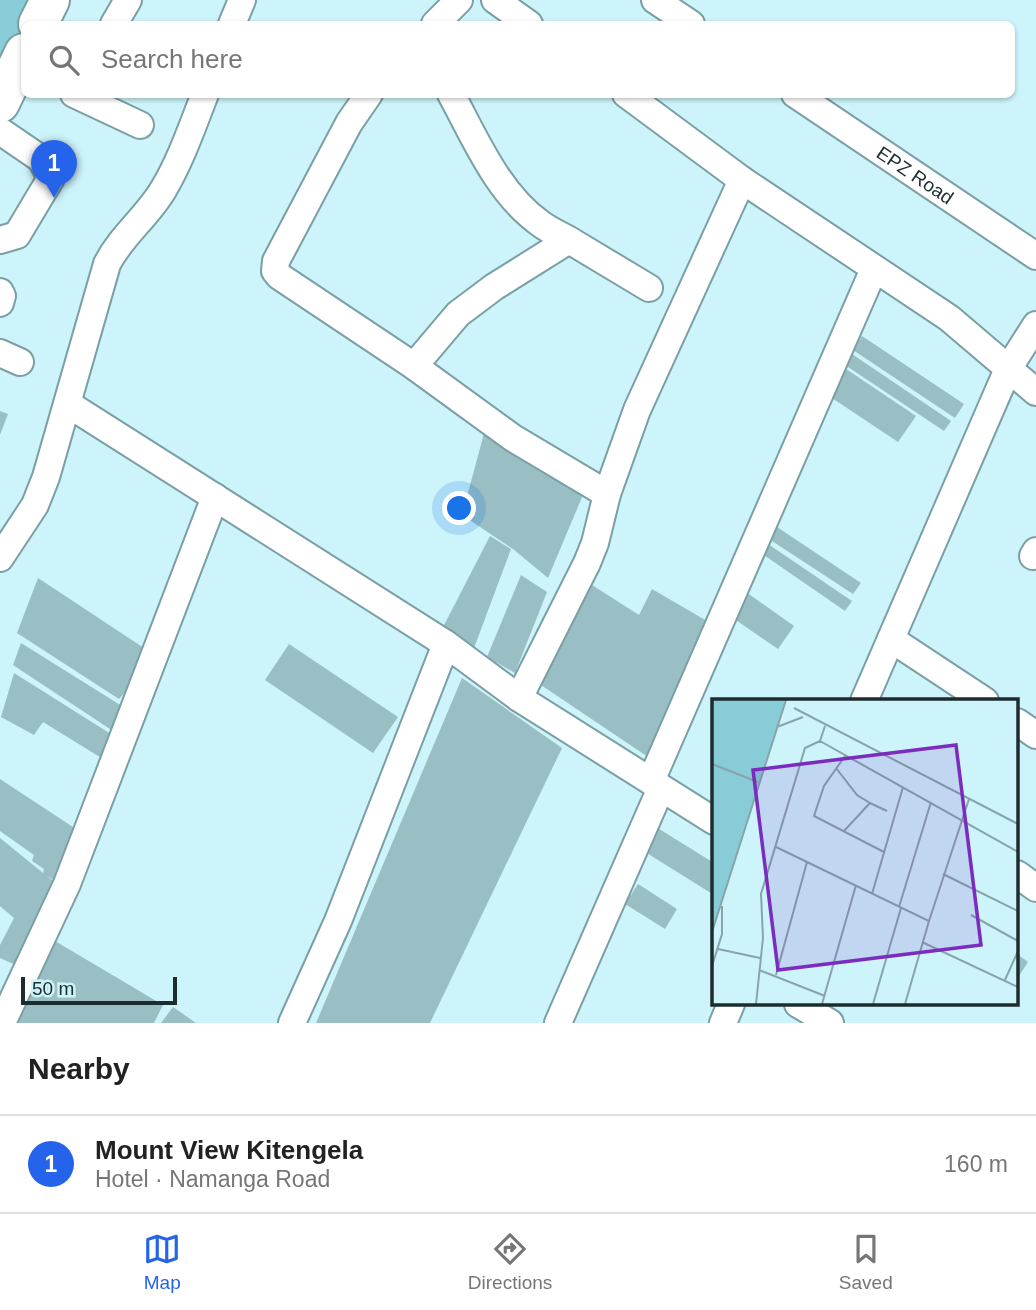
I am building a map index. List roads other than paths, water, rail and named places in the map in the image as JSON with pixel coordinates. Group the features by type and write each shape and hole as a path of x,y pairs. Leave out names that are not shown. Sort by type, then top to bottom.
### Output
{"highway":[{"path":"40,21 50,0"},
{"path":"0,103 17,58"}],"street":[{"path":"116,21 128,0"},
{"path":"233,21 242,0"},
{"path":"438,21 458,0"},
{"path":"495,0 526,21"},
{"path":"655,0 686,21"},
{"path":"83,98 140,125"},
{"path":"0,558 34,505 46,477 107,264 115,250 163,191 203,98"},
{"path":"366,98 349,123 276,261 275,271 513,438 607,494"},
{"path":"453,98 490,165 508,190 540,223 649,288"},
{"path":"631,98 742,180 949,318 1036,392"},
{"name":"EPZ Road","path":"801,98 1036,256"},
{"path":"0,131 41,159 51,178 17,235 0,240"},
{"path":"519,698 587,563 595,543 607,494 637,410 742,180"},
{"path":"414,366 458,314 494,287 569,240"},
{"path":"558,1023 874,269"},
{"path":"0,292 0,303"},
{"path":"865,699 1008,369 1036,325"},
{"path":"68,404 446,645 519,698 712,820"},
{"path":"2,1023 67,884 215,498"},
{"path":"891,639 982,699"},
{"path":"292,1023 338,921 446,645"},
{"path":"1018,723 1036,735"},
{"path":"1018,875 1036,888"},
{"path":"723,1023 730,1006"},
{"path":"801,1006 830,1023"}],"place":[{"name":"Mount View Kitengela","path":"54,198"}]}
